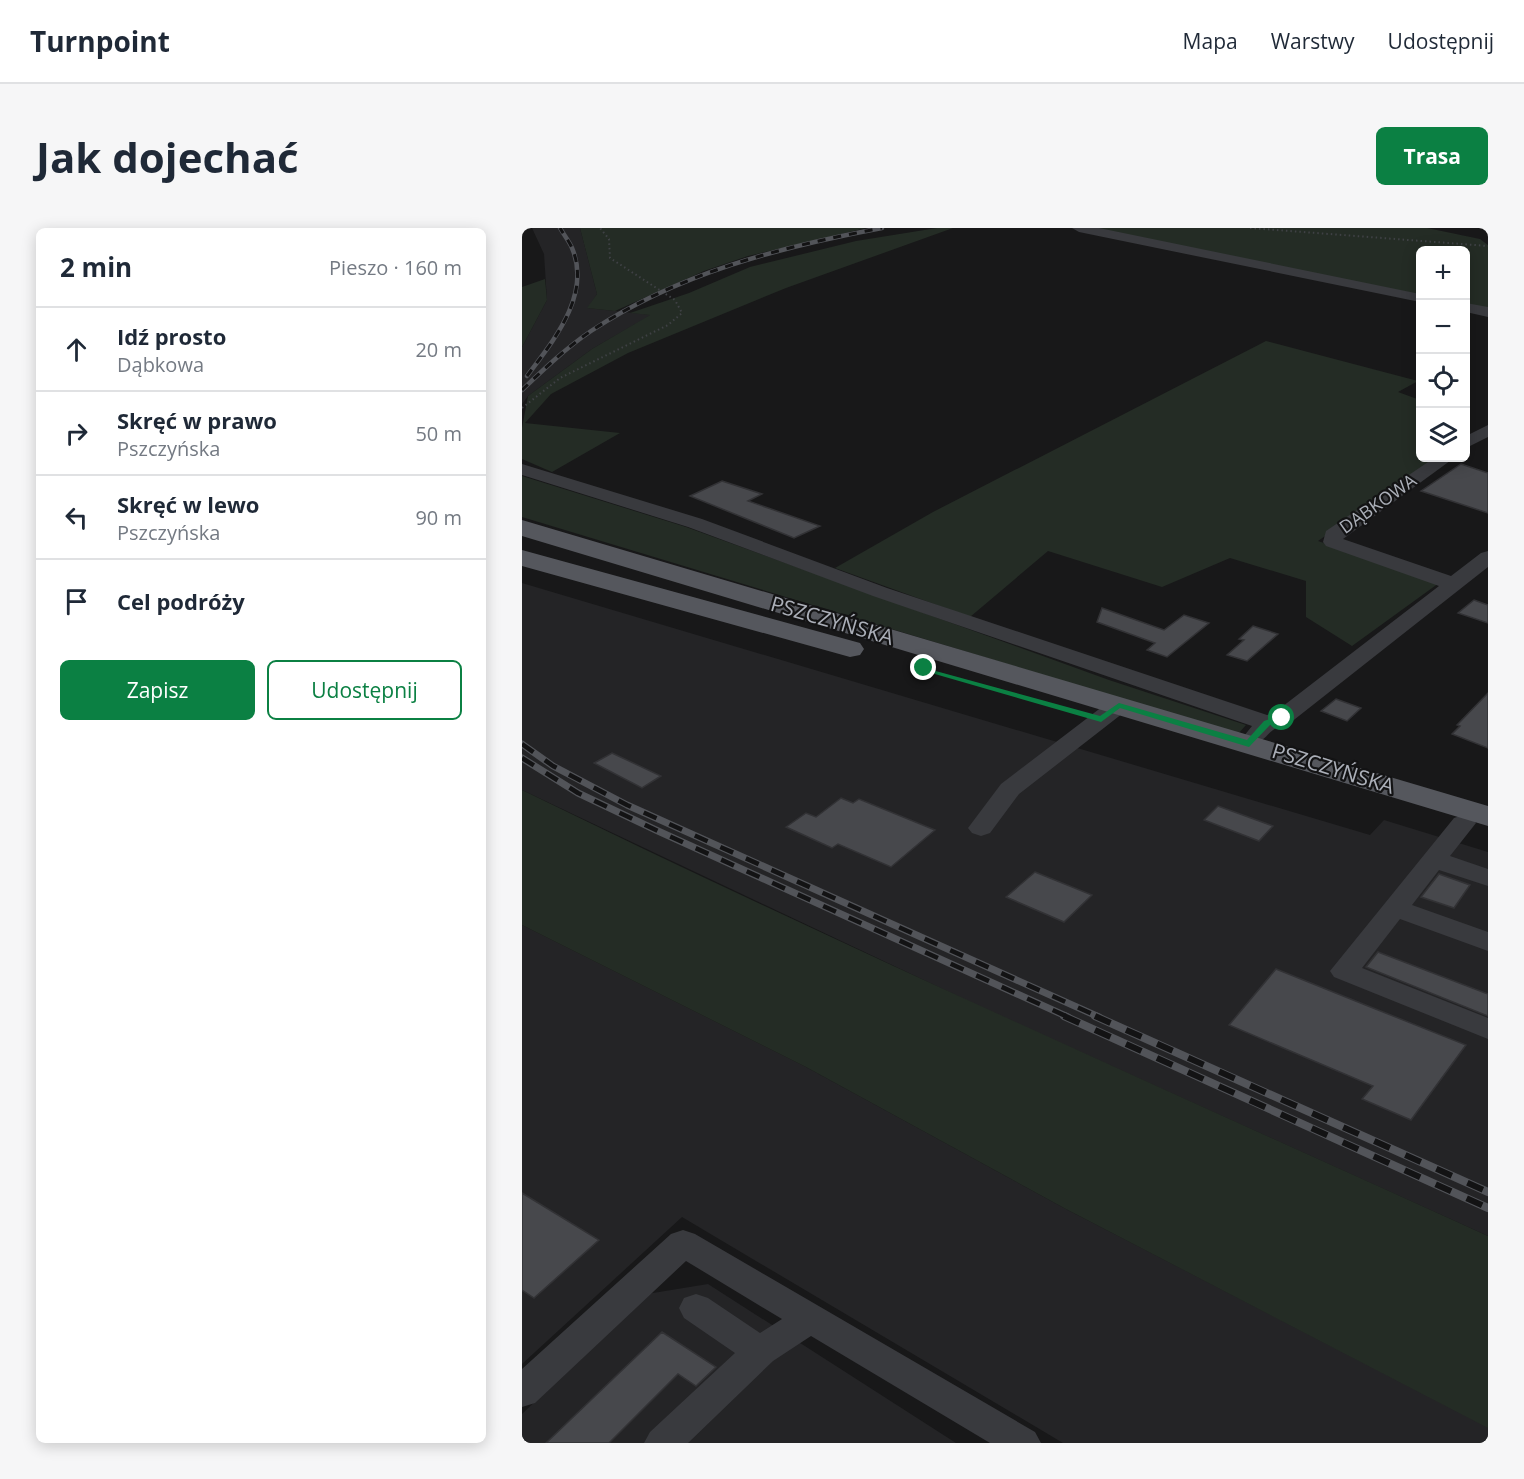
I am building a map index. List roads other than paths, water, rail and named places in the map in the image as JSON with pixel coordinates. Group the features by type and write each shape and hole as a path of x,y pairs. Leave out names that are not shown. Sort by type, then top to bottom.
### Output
{"main road":[{"name":"PSZCZYŃSKA","path":"522,528 1110,712 1480,823"},
{"name":"PSZCZYŃSKA","path":"522,558 1110,712 1258,733 1480,823"}],"street":[{"path":"1079,228 1416,297"},
{"path":"1470,309 1488,312"},
{"path":"1470,441 1488,430"},
{"name":"DĄBKOWA","path":"1439,462 1333,535 1333,542 1454,584"},
{"path":"522,469 695,523 1258,733 1282,718 1488,557"},
{"path":"981,828 1010,789 1110,712"},
{"path":"1480,823 1434,859 1344,971 1488,1029"},
{"path":"1434,859 1488,878"},
{"path":"1395,908 1488,942"},
{"path":"522,1392 683,1243 1022,1443"},
{"path":"696,1308 760,1352"},
{"path":"663,1443 760,1352 810,1318"}],"railway":[{"path":"527,376 558,333 567,316 577,283 577,266 572,248 560,228"},
{"path":"522,390 591,331 659,293 731,265 768,254 882,228"},
{"path":"522,744 553,766 627,805 1099,1017"},
{"path":"522,758 578,793 658,831 1068,1017"},
{"path":"1064,1016 1488,1208"},
{"path":"1095,1016 1488,1192"}]}
